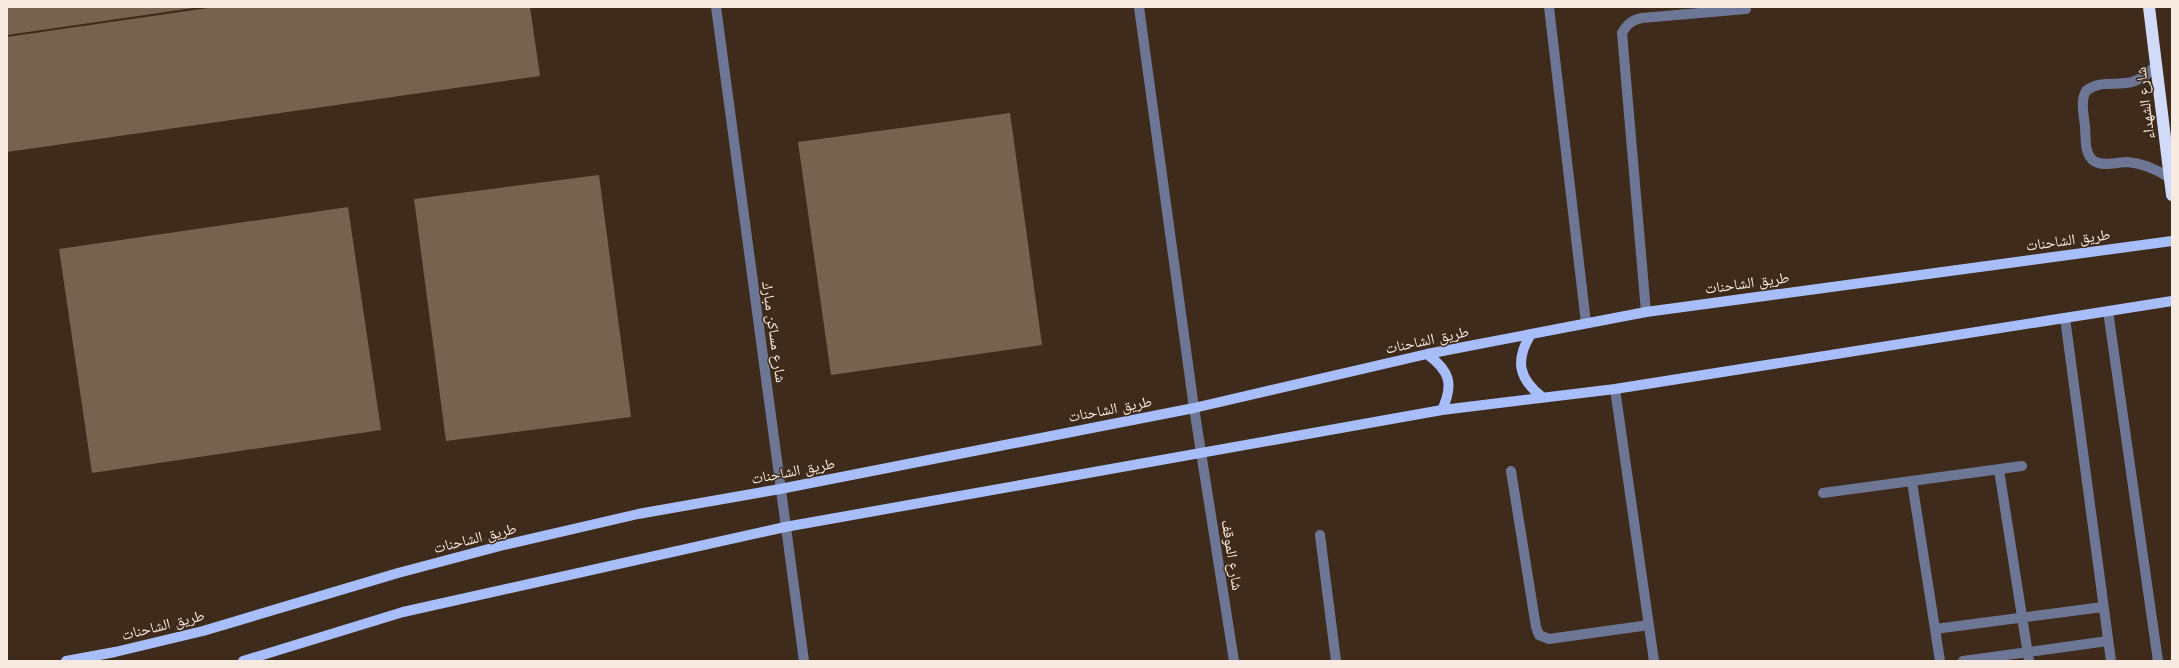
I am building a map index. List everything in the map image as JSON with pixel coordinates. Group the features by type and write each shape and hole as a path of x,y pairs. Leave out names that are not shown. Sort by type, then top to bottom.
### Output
{"highway":[{"name":"شارع الشهداء","path":"2149,7 2172,195"}],"main road":[{"name":"طريق الشاحنات","path":"66,661 115,652 203,631 398,573 500,546 638,514 780,489 1194,408 1427,354 1646,312 2172,241"},
{"path":"243,661 403,612 785,527 1442,410 1615,389 2172,301"},
{"path":"1531,334 1523,346 1520,361 1523,375 1530,388 1542,397"},
{"path":"1427,354 1441,364 1449,378 1449,395 1442,410"}],"street":[{"name":"شارع مساكن مبارك","path":"716,7 804,661"},
{"name":"شارع الموقف","path":"1140,7 1194,408 1234,661"},
{"path":"1549,7 1586,323"},
{"path":"1646,312 1622,33 1634,20 1642,18 1746,9"},
{"path":"2156,65 2150,73 2133,82 2095,85 2086,90 2083,102 2088,153 2093,161 2107,164 2127,162 2142,164 2157,169 2170,178"},
{"path":"2108,311 2158,661"},
{"path":"2065,318 2110,661"},
{"path":"1615,389 1654,661"},
{"path":"1823,493 2022,466"},
{"path":"1999,470 2029,657"},
{"path":"1511,471 1536,627 1539,635 1549,639 1649,625"},
{"path":"1912,482 1940,661"},
{"path":"1320,534 1336,661"},
{"path":"1935,629 2103,607"},
{"path":"1963,661 2029,657 2108,641"}],"building":[{"path":"7,7 193,7 193,8 7,35"},
{"path":"215,7 530,7 540,76 7,152 7,37"},
{"path":"1010,113 1042,345 831,375 798,142"},
{"path":"599,175 631,417 446,441 414,199"},
{"path":"348,207 381,430 92,473 59,249"}]}
